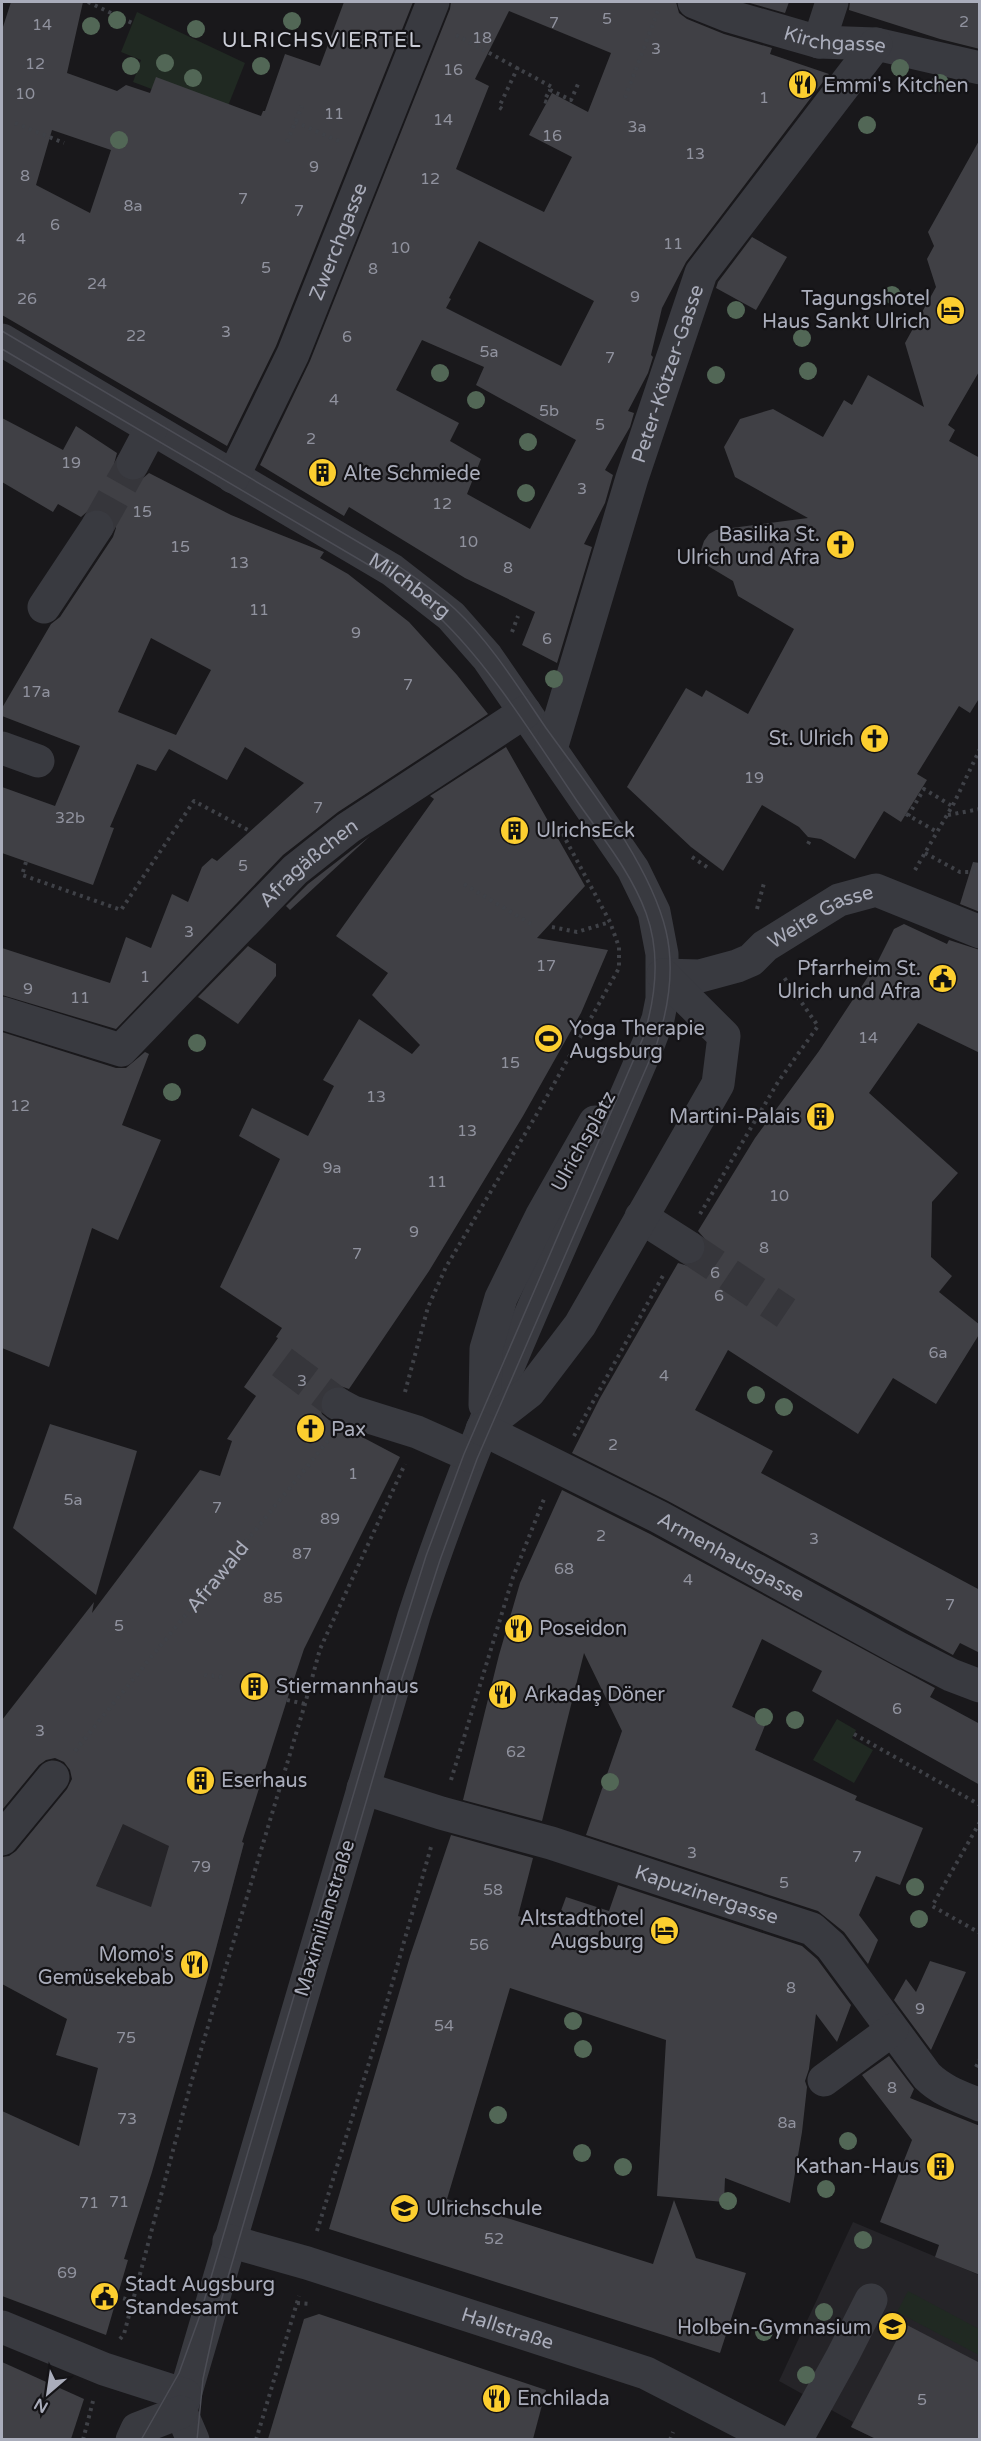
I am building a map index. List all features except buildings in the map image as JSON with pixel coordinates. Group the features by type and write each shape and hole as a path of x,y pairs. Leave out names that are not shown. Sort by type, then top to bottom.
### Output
{"street":[{"name":"Kirchgasse","path":"694,2 729,16 819,42 876,44 980,68"},
{"path":"819,42 832,2"},
{"name":"Zwerchgasse","path":"233,477 293,354 430,11"},
{"name":"Peter-Kötzer-Gasse","path":"550,749 632,478 701,273 876,44"},
{"name":"Milchberg","path":"2,340 392,570 434,601 475,643 619,847 645,891 659,933 663,975"},
{"path":"133,463 151,429"},
{"path":"44,607 97,527"},
{"name":"Afragäßchen","path":"2,1013 122,1050 295,870 348,828 525,712"},
{"path":"2,748 38,761"},
{"name":"Weite Gasse","path":"663,975 700,976 737,966 751,960 765,946 839,900 876,890 980,932"},
{"path":"346,1408 417,1432 476,1442 530,1392 580,1325 717,1084 724,1036 663,975"},
{"name":"Ulrichsplatz","path":"476,1442 485,1405 486,1349 501,1298 541,1217 655,1016 663,975"},
{"path":"641,1217 688,1247"},
{"name":"Armenhausgasse","path":"476,1442 659,1517 900,1649 951,1675 980,1686"},
{"name":"Maximilianstraße","path":"186,2415 229,2241 363,1788 429,1567 476,1442"},
{"path":"2,1839 53,1777"},
{"name":"Kapuzinergasse","path":"363,1788 441,1813 551,1843 812,1929 831,1946 892,2030 936,2085 980,2105"},
{"path":"824,2080 892,2030"},
{"name":"Hallstraße","path":"229,2241 308,2263 646,2373 776,2439"},
{"path":"796,2439 871,2300"},
{"path":"2,2327 104,2369 186,2415"},
{"path":"132,2439 137,2429 186,2415"}],"path":[{"path":"88,2 132,24"},
{"path":"625,99 662,2"},
{"path":"430,11 552,87 544,101 547,102"},
{"path":"502,109 499,107 518,67"},
{"path":"550,90 571,100 578,84"},
{"path":"287,142 302,106"},
{"path":"295,122 373,155"},
{"path":"15,123 64,143"},
{"path":"913,874 952,806 980,749"},
{"path":"937,832 907,815 924,789 952,806"},
{"path":"26,862 22,875 121,910 194,801 250,831"},
{"path":"947,815 980,809"},
{"path":"124,2334 226,1963 320,1649 402,1473 417,1432 401,1408 428,1307 446,1267 547,1097 619,968 619,947 610,922 556,823"},
{"path":"925,853 960,872 980,872"},
{"path":"692,857 707,867"},
{"path":"757,910 764,883"},
{"path":"464,884 531,924"},
{"path":"552,927 577,932 610,922"},
{"name":"Afrawald","path":"53,1777 346,1408"},
{"path":"204,1675 222,1677"},
{"path":"287,1700 305,1704"},
{"path":"854,1734 980,1805"},
{"path":"980,1822 932,1905 980,1933"},
{"path":"308,2263 362,2085"},
{"path":"116,2296 132,2301"},
{"path":"256,2439 297,2303"},
{"path":"83,2439 93,2404"},
{"path":"670,2439 673,2432"}],"shaded area":[{"path":"137,12 245,63 224,116 133,82 141,60 121,52"},
{"path":"837,1719 856,1730 852,1738 873,1750 854,1783 813,1760"},
{"path":"136,1794 244,1843 214,1956 96,1886"},
{"name":"Holbein-Gymnasium","path":"853,2222 979,2275 979,2439 876,2439 851,2427 853,2422 779,2381"},
{"path":"908,2291 979,2329 979,2355 897,2312"}],"tunnel":[{"path":"97,527 133,463"},
{"path":"688,1247 786,1313"},
{"path":"282,1362 338,1404"}],"tram line":[{"path":"2,331 397,565 455,609 503,666 615,825 632,852 658,905 669,945 669,987 665,1015 657,1043 477,1459 440,1560 402,1678 217,2315 203,2379 197,2440"},
{"path":"2,349 389,577 438,616 498,686 606,841 640,898 654,944 654,991 643,1038 464,1454 426,1556 199,2318 179,2373 141,2440"}],"place":[{"name":"Emmi's Kitchen","path":"802,85"},
{"name":"Tagungshotel Haus Sankt Ulrich","path":"951,310"},
{"name":"Alte Schmiede","path":"322,473"},
{"name":"Basilika St. Ulrich und Afra","path":"841,545"},
{"name":"St. Ulrich","path":"875,738"},
{"name":"UlrichsEck","path":"515,830"},
{"name":"Pfarrheim St. Ulrich und Afra","path":"942,979"},
{"name":"Yoga Therapie Augsburg","path":"548,1039"},
{"name":"Martini-Palais","path":"821,1116"},
{"name":"Pax","path":"310,1429"},
{"name":"Poseidon","path":"518,1628"},
{"name":"Stiermannhaus","path":"255,1686"},
{"name":"Arkadaş Döner","path":"503,1694"},
{"name":"Eserhaus","path":"200,1780"},
{"name":"Altstadthotel Augsburg","path":"665,1930"},
{"name":"Momo's Gemüsekebab","path":"195,1965"},
{"name":"Kathan-Haus","path":"940,2166"},
{"name":"Ulrichschule","path":"405,2208"},
{"name":"Stadt Augsburg Standesamt","path":"104,2296"},
{"name":"Holbein-Gymnasium","path":"892,2327"},
{"name":"Enchilada","path":"496,2398"}],"district":[{"name":"ULRICHSVIERTEL","path":"322,40"}]}
